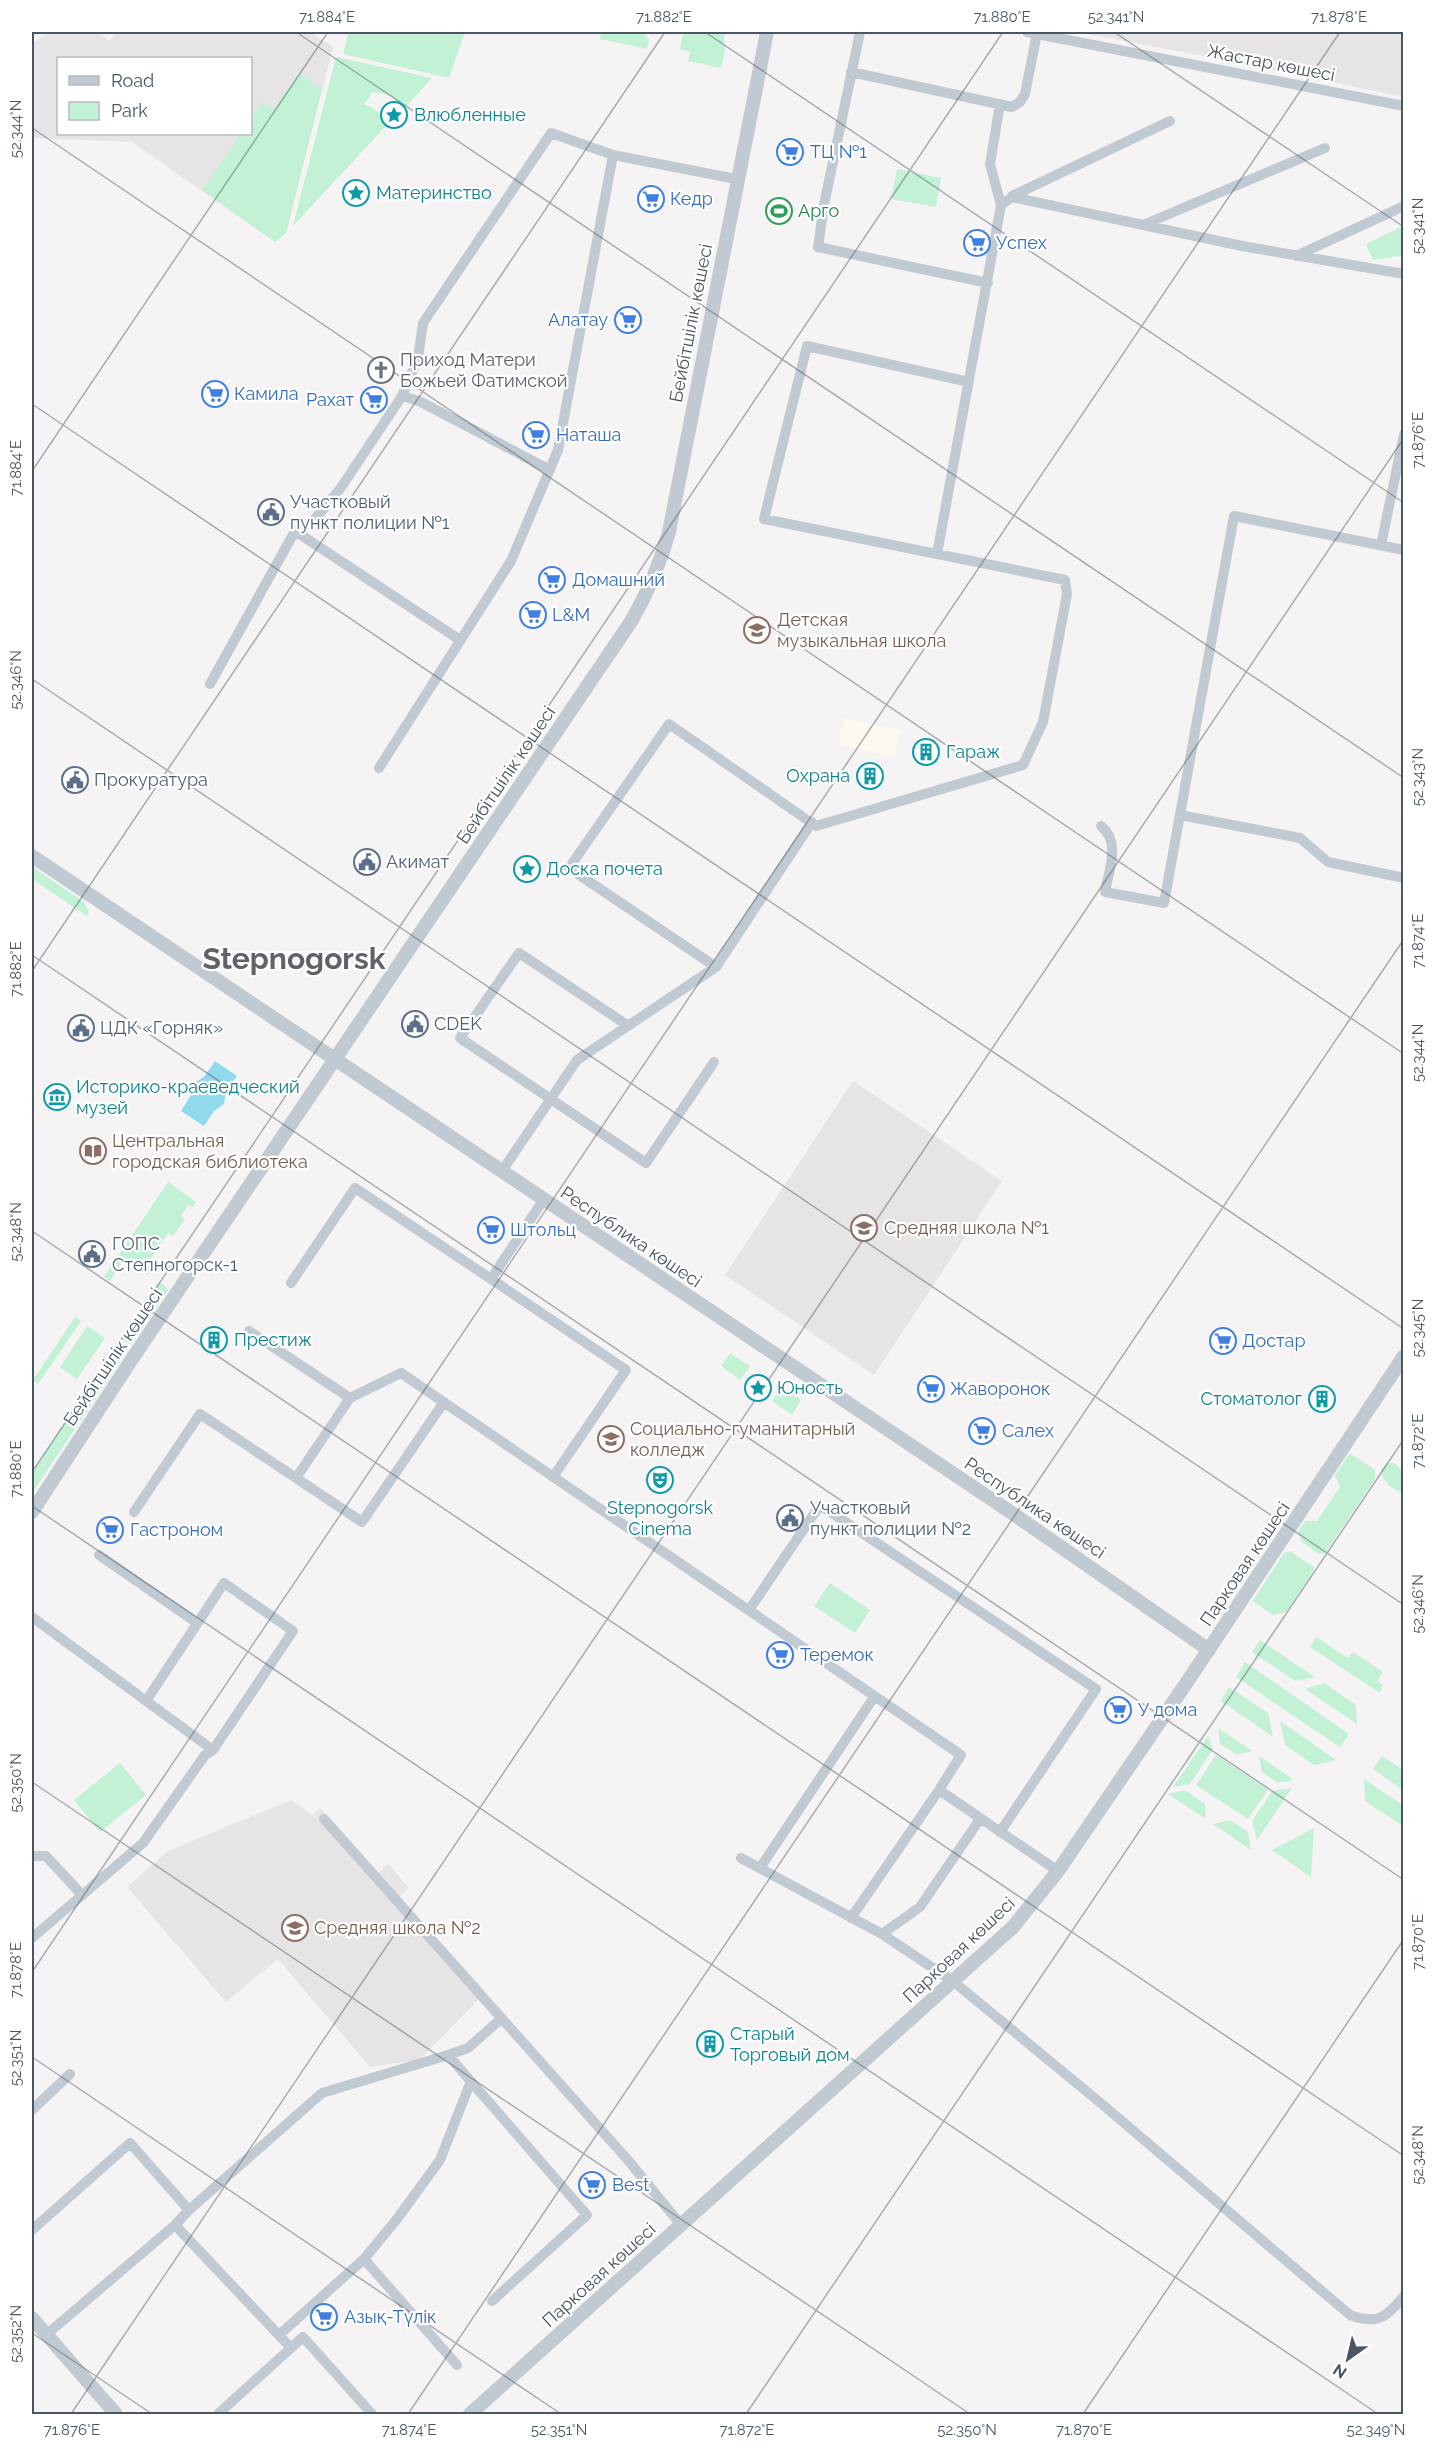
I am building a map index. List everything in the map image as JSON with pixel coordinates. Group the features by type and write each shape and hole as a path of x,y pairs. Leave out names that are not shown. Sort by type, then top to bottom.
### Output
{"street":[{"name":"Бейбітшілік көшесі","path":"32,1512 132,1359 632,621 650,587 662,560 669,532 736,178 767,32"},
{"path":"860,32 824,205 818,248 988,283"},
{"path":"851,72 1012,106 1020,102 1025,94 1032,32"},
{"name":"Жастар көшесі","path":"1032,32 1404,106"},
{"path":"937,554 1001,205 990,164 1000,104"},
{"path":"1001,205 1012,197 1170,121"},
{"path":"210,684 295,531 314,520 340,489 402,396 418,358 423,323 550,133 613,156 736,178"},
{"path":"1143,225 1325,148"},
{"path":"379,768 511,561 558,450 613,156"},
{"path":"1012,197 1296,256 1404,274"},
{"path":"1296,256 1404,206"},
{"path":"716,968 569,868 669,724 816,826 1023,765 1043,722 1067,594 1065,580 764,519 807,346 969,382"},
{"path":"402,396 419,401 550,470"},
{"path":"1381,545 1404,434"},
{"path":"1101,826 1110,833 1114,845 1105,892 1164,903 1234,516 1404,550"},
{"path":"295,531 460,640"},
{"path":"1180,815 1300,838 1328,862 1404,878"},
{"path":"502,1171 577,1060 716,968 812,822"},
{"name":"Республика көшесі","path":"32,856 1002,1507 1209,1650"},
{"path":"627,1025 519,953 460,1038 646,1163 714,1062"},
{"path":"291,1282 355,1188 626,1370 553,1477"},
{"path":"491,1279 544,1199"},
{"path":"249,1330 350,1398"},
{"name":"Парковая көшесі","path":"470,2415 954,1983 1013,1927 1058,1871 1209,1650 1404,1356"},
{"path":"297,1478 350,1398 401,1373 962,1755 851,1918"},
{"path":"134,1512 200,1414 362,1522 444,1402"},
{"path":"749,1610 820,1506 1096,1689 1000,1832"},
{"path":"99,1555 197,1623"},
{"path":"32,1938 143,1843 205,1755 213,1750 293,1631 224,1583 146,1701"},
{"path":"32,1617 213,1750"},
{"path":"760,1868 874,1697"},
{"path":"939,1790 1058,1871"},
{"path":"324,1819 627,2159 681,2225"},
{"path":"882,1934 920,1907 980,1819"},
{"path":"32,1856 46,1856 82,1895"},
{"path":"741,1857 882,1934 954,1983 1350,2315 1366,2321 1379,2319 1404,2296"},
{"path":"46,2335 175,2225 189,2210 322,2093 468,2048 502,2018"},
{"path":"448,2055 587,2215 492,2301"},
{"path":"32,2110 70,2074"},
{"path":"279,2334 364,2259 397,2219 440,2160 471,2081"},
{"path":"32,2230 130,2143 189,2210"},
{"path":"175,2225 291,2348"},
{"path":"364,2259 457,2365"},
{"path":"32,2318 116,2415"},
{"path":"218,2415 303,2337 366,2412"}],"shaded area":[{"path":"51,32 96,32 110,41 116,32 310,32 333,47 286,233 275,242 132,142 32,138 32,43"},
{"path":"1077,32 1403,32 1403,97 1250,65"},
{"path":"844,718 900,730 894,757 838,745"},
{"name":"Средняя школа №1","path":"853,1081 1002,1181 874,1375 725,1275"},
{"name":"Средняя школа №2","path":"291,1800 312,1815 320,1808 378,1873 388,1864 409,1888 399,1897 486,1992 419,2060 370,2067 278,1959 226,2002 127,1887 168,1851"}],"green space":[{"path":"349,32 465,32 449,78 343,54"},
{"path":"601,32 642,32 649,39 647,49 600,39"},
{"path":"683,32 724,32 725,51 721,68 688,61 690,52 680,49"},
{"path":"336,57 432,78 403,110 391,96 373,92 364,104 378,112 386,126 293,226"},
{"path":"299,73 322,89 286,233 275,242 202,190 240,135 252,135 252,117 262,102 273,110"},
{"path":"897,169 941,178 936,207 891,199"},
{"path":"1403,226 1403,255 1373,260 1366,244"},
{"path":"32,867 84,902 89,912 87,916 32,879"},
{"path":"168,1182 196,1202 193,1207 188,1205 181,1216 185,1219 173,1236 168,1233 149,1261 154,1265 147,1275 124,1259 110,1281 104,1277"},
{"path":"159,1282 169,1289 131,1345 121,1338"},
{"path":"75,1317 81,1321 38,1384 33,1380"},
{"path":"87,1326 105,1338 77,1379 60,1367"},
{"path":"115,1346 126,1353 32,1493 32,1473"},
{"path":"730,1353 750,1366 740,1380 721,1366"},
{"path":"782,1387 801,1400 792,1415 772,1401"},
{"path":"1350,1453 1375,1470 1375,1479 1325,1553 1319,1554 1302,1542 1298,1532 1305,1521 1317,1521 1340,1487 1335,1475"},
{"path":"1386,1463 1394,1463 1403,1471 1403,1493 1386,1482 1381,1469"},
{"path":"1290,1551 1314,1567 1314,1570 1286,1612 1273,1615 1253,1601 1284,1553"},
{"path":"830,1583 870,1610 855,1633 814,1606"},
{"path":"1316,1637 1348,1658 1353,1652 1383,1672 1377,1681 1383,1685 1380,1693 1310,1647"},
{"path":"1260,1640 1315,1677 1295,1681 1252,1652"},
{"path":"1245,1662 1349,1734 1340,1747 1236,1677"},
{"path":"1324,1683 1356,1705 1357,1724 1305,1689"},
{"path":"1229,1687 1268,1713 1273,1737 1221,1701"},
{"path":"1280,1721 1336,1760 1314,1765 1285,1745"},
{"path":"1218,1728 1252,1751 1237,1755 1220,1744"},
{"path":"1208,1736 1213,1749 1190,1784 1173,1787"},
{"path":"1216,1755 1268,1790 1248,1819 1196,1785"},
{"path":"1259,1756 1294,1780 1278,1783 1262,1772"},
{"path":"1382,1756 1403,1770 1403,1790 1373,1769"},
{"path":"120,1763 146,1795 100,1832 74,1800"},
{"path":"1364,1779 1403,1805 1403,1826 1365,1801"},
{"path":"1292,1788 1257,1840 1252,1821 1272,1791"},
{"path":"1185,1790 1205,1804 1206,1819 1168,1794"},
{"path":"1230,1820 1248,1832 1251,1850 1213,1824"},
{"path":"1314,1828 1311,1877 1272,1850"}],"water":[{"path":"215,1061 237,1076 226,1092 224,1104 214,1111 204,1126 181,1111 191,1095 194,1083 204,1077"}],"place":[{"name":"Влюбленные","path":"394,115"},
{"name":"ТЦ №1","path":"790,152"},
{"name":"Материнство","path":"356,193"},
{"name":"Кедр","path":"651,199"},
{"name":"Арго","path":"779,211"},
{"name":"Успех","path":"977,243"},
{"name":"Алатау","path":"628,320"},
{"name":"Приход Матери Божьей Фатимской","path":"381,370"},
{"name":"Камила","path":"215,394"},
{"name":"Рахат","path":"374,400"},
{"name":"Наташа","path":"536,435"},
{"name":"Участковый пункт полиции №1","path":"271,512"},
{"name":"Домашний","path":"552,580"},
{"name":"L&M","path":"533,615"},
{"name":"Детская музыкальная школа","path":"757,630"},
{"name":"Гараж","path":"926,752"},
{"name":"Охрана","path":"870,776"},
{"name":"Прокуратура","path":"75,780"},
{"name":"Акимат","path":"367,862"},
{"name":"Доска почета","path":"527,869"},
{"name":"CDEK","path":"415,1024"},
{"name":"ЦДК «Горняк»","path":"81,1028"},
{"name":"Историко-краеведческий музей","path":"57,1097"},
{"name":"Центральная городская библиотека","path":"93,1151"},
{"name":"Средняя школа №1","path":"864,1228"},
{"name":"Штольц","path":"491,1230"},
{"name":"ГОПС Степногорск-1","path":"92,1254"},
{"name":"Престиж","path":"214,1340"},
{"name":"Достар","path":"1223,1341"},
{"name":"Юность","path":"758,1388"},
{"name":"Жаворонок","path":"931,1389"},
{"name":"Стоматолог","path":"1322,1399"},
{"name":"Салех","path":"982,1431"},
{"name":"Социально-гуманитарный колледж","path":"611,1439"},
{"name":"Stepnogorsk Cinema","path":"660,1480"},
{"name":"Участковый пункт полиции №2","path":"790,1518"},
{"name":"Гастроном","path":"110,1530"},
{"name":"Теремок","path":"780,1655"},
{"name":"У дома","path":"1118,1710"},
{"name":"Средняя школа №2","path":"295,1928"},
{"name":"Старый Торговый дом","path":"710,2044"},
{"name":"Best","path":"592,2185"},
{"name":"Азық-Түлік","path":"324,2317"}],"district":[{"name":"Stepnogorsk","path":"294,959"}]}
